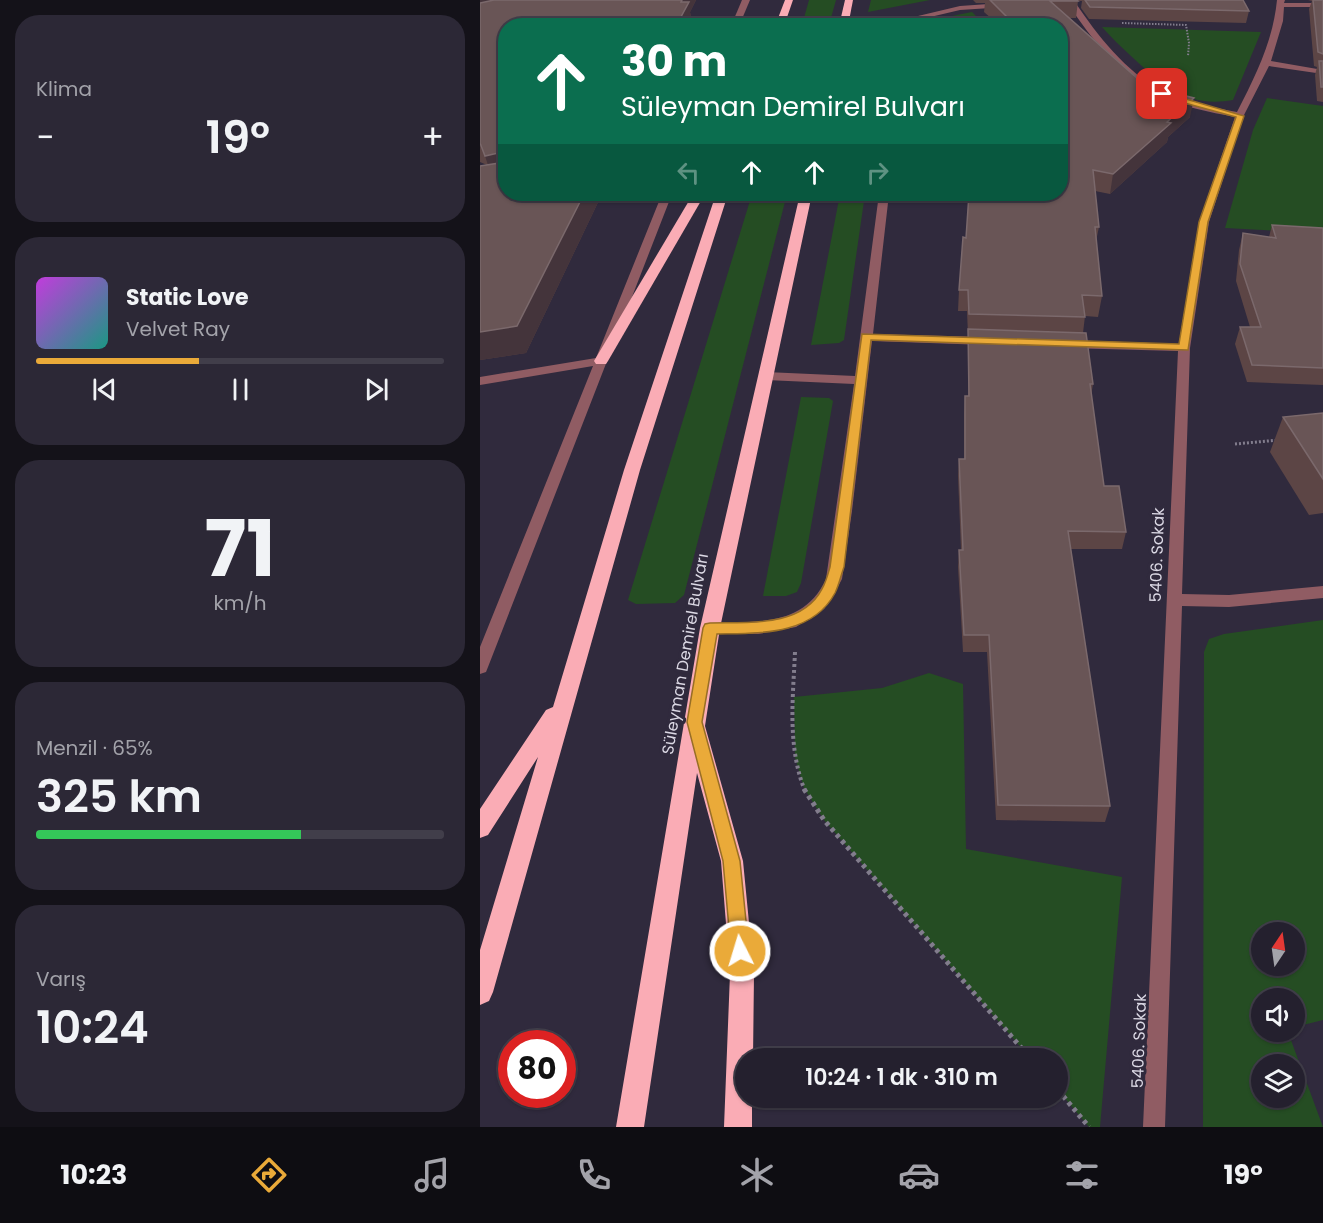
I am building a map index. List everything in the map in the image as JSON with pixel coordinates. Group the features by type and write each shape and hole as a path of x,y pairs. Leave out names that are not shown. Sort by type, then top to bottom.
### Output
{"highway":[{"path":"782,18 789,0"},
{"path":"845,18 849,0"},
{"path":"601,361 695,201"},
{"path":"480,992 632,470 720,201"},
{"name":"Süleyman Demirel Bulvarı","path":"630,1127 710,628 804,201"},
{"path":"480,828 564,699"},
{"path":"694,722 732,861 742,974 738,1127"}],"street":[{"path":"738,18 746,0"},
{"path":"1281,3 1323,5"},
{"name":"5406. Sokak","path":"1154,1127 1184,348 1203,222 1240,116 1266,63 1279,21 1281,3"},
{"path":"908,18 960,4 1009,5"},
{"path":"1062,4 1082,4"},
{"path":"1072,4 1085,25 1145,85 1162,94 1240,116"},
{"path":"1266,63 1323,72"},
{"path":"480,667 664,201"},
{"path":"710,628 758,628 796,621 818,605 834,579 883,201"},
{"path":"866,336 993,341"},
{"path":"1053,343 1184,348"},
{"path":"480,381 601,361"},
{"path":"766,376 861,380"},
{"path":"1173,599 1211,604 1235,603 1323,592"}],"path":[{"path":"1122,23 1186,25 1190,43 1188,56"},
{"path":"1235,444 1290,438"},
{"path":"796,621 793,724 795,757 804,788 824,820 1021,1048"},
{"path":"1068,1102 1089,1127"}],"green space":[{"path":"809,0 836,0 831,18 804,18"},
{"path":"871,0 930,0 868,12"},
{"path":"972,12 978,18 942,18"},
{"path":"1102,27 1261,32 1233,100 1217,102 1189,98 1165,85"},
{"path":"1267,98 1323,106 1323,233 1225,228 1253,130"},
{"path":"750,201 785,201 684,595 675,603 636,604 628,600"},
{"path":"839,201 864,201 844,340 839,343 811,345"},
{"path":"801,397 829,398 833,401 801,583 797,592 786,596 763,596"},
{"path":"1323,620 1323,1020 1305,1024 1305,988 1251,988 1251,1042 1292,1042 1296,1054 1251,1054 1251,1108 1305,1108 1305,1078 1323,1127 1203,1127 1204,652 1209,639 1224,634"},
{"path":"929,673 963,684 966,849 1122,877 1100,1127 1089,1127 1068,1102 1068,1048 1021,1048 824,820 804,788 795,757 794,697 882,688"}],"building":[{"path":"494,0 682,0 681,2 689,2 680,18 498,18 498,153 485,156 480,143 480,3"},
{"path":"990,0 1077,0 1050,1 1146,86 1194,98 1167,122 1171,123 1113,174 1093,170 1099,227 1095,227 1102,296 1082,295 1085,317 969,314 968,290 959,290 969,201 1068,201 1068,18 1008,18"},
{"path":"1085,0 1243,0 1249,11 1090,7"},
{"path":"1313,0 1323,0 1323,54 1318,52"},
{"path":"1319,61 1323,61 1323,87 1321,87"},
{"path":"498,163 498,201 580,201 517,326 480,332 480,166"},
{"path":"1272,225 1323,228 1323,368 1252,365 1240,327 1261,327 1240,264 1243,233 1276,238"},
{"path":"968,329 1086,333 1093,384 1090,384 1104,486 1119,486 1126,532 1068,531 1110,806 998,805 989,635 964,635 959,550 963,550 959,459 965,459 965,396 969,396"},
{"path":"1323,413 1323,479 1283,417"}],"route":[{"path":"740,951 732,861 694,722 710,628 758,628 796,621 807,615 828,592 837,567 866,336 1184,348 1203,222 1240,116 1162,94"}]}
